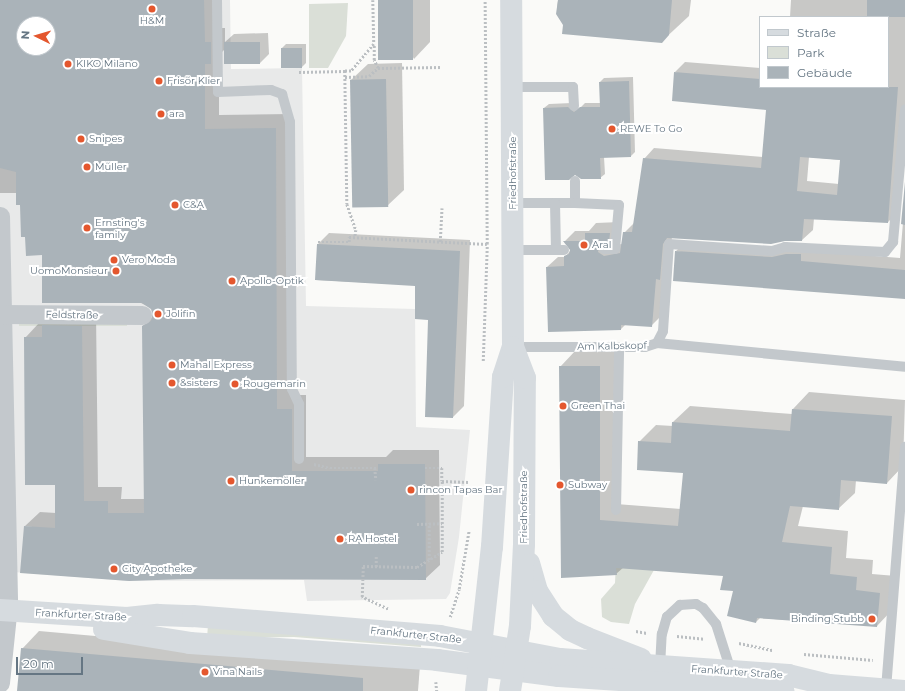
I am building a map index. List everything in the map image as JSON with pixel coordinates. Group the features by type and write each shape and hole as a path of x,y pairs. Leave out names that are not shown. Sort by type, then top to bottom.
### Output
{"main road":[{"name":"Friedhofstraße","path":"476,691 492,547 503,377 513,347 514,203 511,0"},
{"name":"Friedhofstraße","path":"510,691 520,626 524,544 525,378 513,347"},
{"path":"524,544 537,591 553,616 570,630 660,667"},
{"name":"Frankfurter Straße","path":"4,615 127,618 158,615 193,616 440,636 481,642 514,660 560,676 680,688 784,691"},
{"name":"Frankfurter Straße","path":"4,615 126,631 157,639 190,644 438,660 478,665 514,660 560,659 788,675 829,685 895,690"},
{"name":"Frankfurter Straße","path":"789,691 829,685"}],"street":[{"path":"0,216 4,615 0,683"},
{"name":"Feldstraße","path":"1,314 142,315"}],"lane":[{"path":"217,0 218,92 271,90 282,94 290,122 292,389 299,404 298,459"},
{"path":"513,87 574,87 574,106"},
{"name":"Am Kalbskopf","path":"513,347 645,347 657,343 663,331 670,244 772,250 785,247 886,252 894,242 905,110"},
{"path":"575,181 575,203"},
{"path":"514,203 619,204 615,249 604,249"},
{"path":"514,250 560,250 555,203"},
{"path":"657,343 905,367"},
{"path":"616,510 619,347"},
{"path":"895,690 905,446"},
{"path":"660,667 662,634 667,617 680,605 696,604 703,608 716,624 731,671"}],"path":[{"path":"373,0 374,60 378,68"},
{"path":"483,370 486,244 485,0"},
{"path":"299,72 351,71 374,44"},
{"path":"345,77 369,76 378,68 442,68"},
{"path":"346,71 347,204 356,230 356,237"},
{"path":"440,242 442,208"},
{"path":"318,242 349,242 349,237 356,237 486,244"},
{"path":"298,459 330,468 377,468 376,480"},
{"path":"362,597 364,566 417,567 442,552 442,468 425,468"},
{"path":"442,481 469,482"},
{"path":"429,523 429,560"},
{"path":"417,524 442,523"},
{"path":"450,618 459,589 470,523"},
{"path":"376,555 376,567"}],"shaded area":[{"path":"0,0 230,0 231,69 302,68 306,306 415,309 416,427 470,430 459,537 450,593 446,599 307,601 304,580 129,581 0,571"}],"green space":[{"path":"348,3 346,36 328,68 309,68 309,4"},
{"path":"127,319 127,326 19,326 19,322"},
{"path":"616,562 654,570 635,604 629,624 611,622 602,617 601,599 615,583"},
{"path":"208,625 421,642 421,647 294,637 207,638"}],"building":[{"path":"0,0 204,0 205,42 211,42 211,64 205,64 205,129 276,128 277,409 292,409 292,471 378,471 378,464 425,464 426,580 185,579 129,581 20,573 24,526 55,528 55,485 25,485 24,337 42,337 42,325 82,326 84,501 108,501 108,513 144,513 142,326 151,321 153,315 151,309 142,303 42,303 42,255 26,256 25,237 21,237 20,205 16,205 16,172 0,168"},
{"path":"378,0 413,0 413,60 378,60"},
{"path":"558,0 672,0 669,35 662,43 562,34 563,25 556,14"},
{"path":"867,0 905,0 905,17 867,16"},
{"path":"224,42 260,42 260,64 224,64"},
{"path":"281,48 302,48 302,68 281,68"},
{"path":"674,72 759,79 759,88 898,87 888,223 804,219 802,241 785,241 771,244 667,238 663,244 660,280 656,279 652,327 621,325 621,330 548,332 546,267 564,266 564,256 569,254 570,250 563,241 585,241 585,233 610,233 609,242 600,244 598,252 604,256 620,253 623,232 632,232 643,158 761,168 766,110 672,101","holes":["800,157 840,160 837,195 797,191"]},
{"path":"386,79 388,207 352,208 350,80"},
{"path":"629,81 631,157 600,158 601,179 581,179 575,175 569,180 545,180 543,108 568,107 574,112 580,107 600,107 599,82"},
{"path":"905,182 905,225 901,224"},
{"path":"317,244 460,251 453,418 425,417 428,320 415,319 415,286 315,280"},
{"path":"675,251 772,257 786,254 801,254 801,261 905,270 905,299 673,281"},
{"path":"559,366 600,366 600,520 678,526 683,473 637,470 638,441 671,443 672,422 790,431 792,409 892,416 887,484 841,480 839,510 790,506 782,542 832,547 830,574 857,577 856,590 880,593 877,627 757,618 756,623 727,616 733,591 720,590 723,576 616,568 617,575 561,578"},
{"path":"21,648 363,678 363,691 17,691"}],"place":[{"name":"H&M","path":"152,9"},
{"name":"KIKO Milano","path":"68,64"},
{"name":"Frisör Klier","path":"159,81"},
{"name":"ara","path":"161,114"},
{"name":"REWE To Go","path":"612,129"},
{"name":"Snipes","path":"81,139"},
{"name":"Müller","path":"87,167"},
{"name":"C&A","path":"175,205"},
{"name":"Ernsting's family","path":"87,228"},
{"name":"Aral","path":"584,245"},
{"name":"Vero Moda","path":"114,260"},
{"name":"UomoMonsieur","path":"116,271"},
{"name":"Apollo-Optik","path":"232,281"},
{"name":"Jolifin","path":"158,314"},
{"name":"Mahal Express","path":"172,365"},
{"name":"&sisters","path":"172,383"},
{"name":"Rougemarin","path":"235,384"},
{"name":"Green Thai","path":"563,406"},
{"name":"Hunkemöller","path":"231,481"},
{"name":"Subway","path":"560,485"},
{"name":"rincon Tapas Bar","path":"411,490"},
{"name":"RA Hostel","path":"340,539"},
{"name":"City Apotheke","path":"114,569"},
{"name":"Binding Stubb","path":"872,619"},
{"name":"Vina Nails","path":"205,672"}]}
